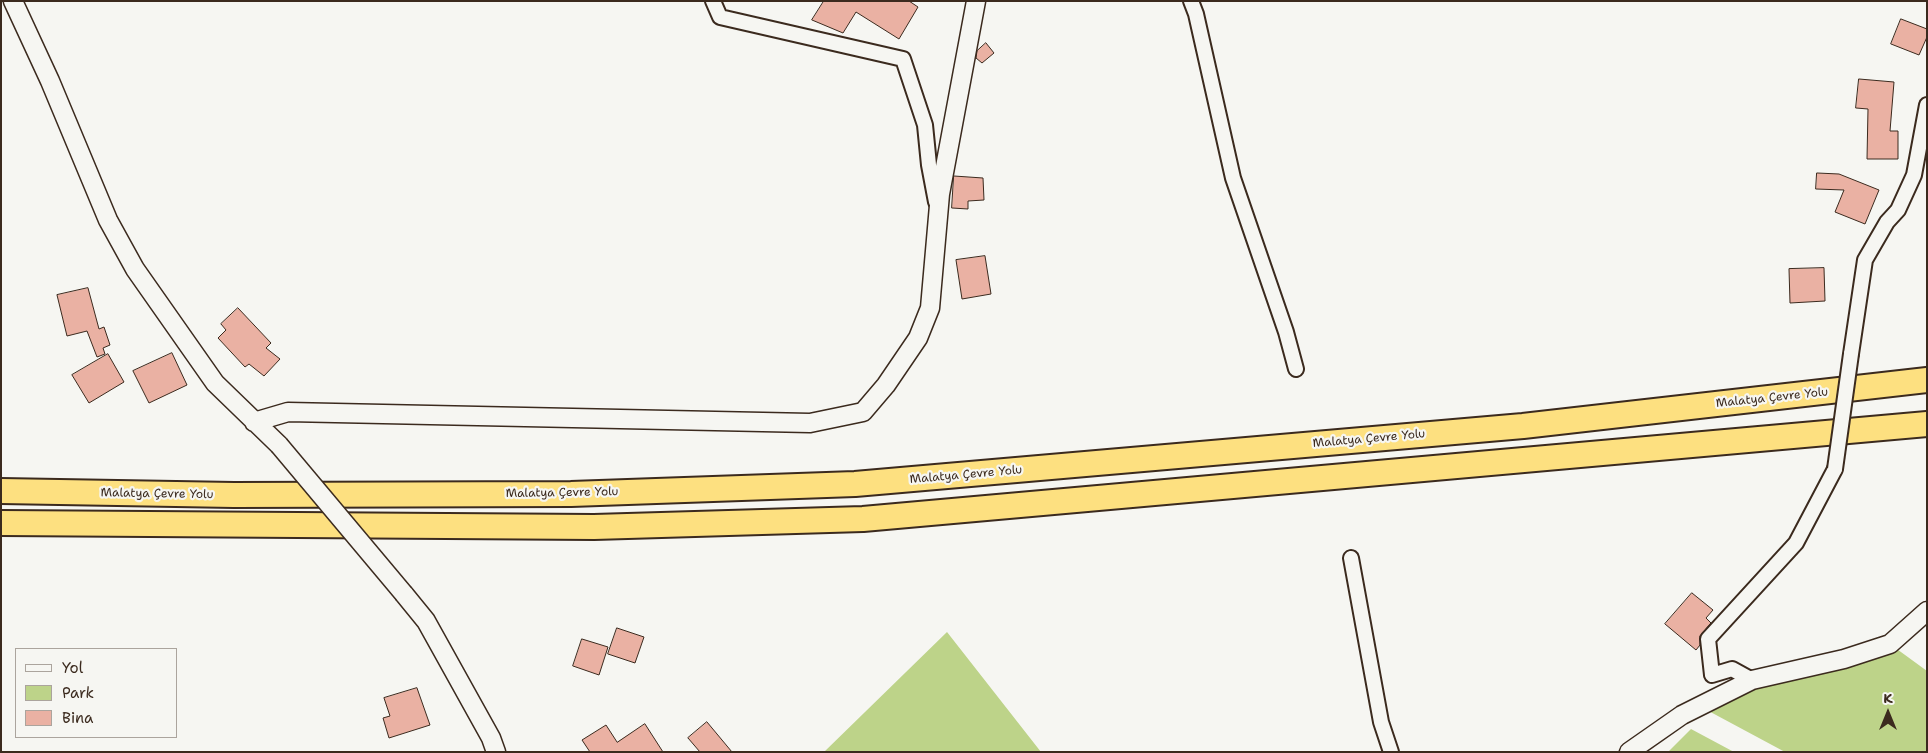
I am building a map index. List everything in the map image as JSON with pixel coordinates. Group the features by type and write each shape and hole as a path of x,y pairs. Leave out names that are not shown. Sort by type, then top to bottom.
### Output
{"highway":[{"name":"Malatya Çevre Yolu","path":"1,491 234,495 572,494 855,484 1523,426 1927,380"},
{"path":"1,523 594,527 864,519 1927,424"}],"street":[{"path":"13,1 50,81 108,220 135,269 215,383 279,446 426,622 491,738 496,752"},
{"path":"713,1 720,17 903,59 925,125 929,164 938,215"},
{"path":"254,422 288,412 810,423 863,412 886,385 918,338 930,308 938,215 960,81 976,1"},
{"path":"1191,1 1196,14 1233,178 1286,332 1296,369"},
{"path":"1752,680 1732,669 1712,675 1708,639 1796,543 1835,469 1865,260 1887,222 1898,210 1914,176 1927,105"},
{"path":"1351,558 1381,722 1391,752"},
{"path":"1629,752 1682,715 1752,680 1844,659 1890,644 1927,611"}],"green space":[{"path":"947,632 1041,752 824,752"},
{"path":"1890,644 1927,671 1927,752 1785,752 1703,708 1752,680"},
{"path":"1691,729 1734,752 1668,752"}],"building":[{"path":"824,1 909,1 918,7 899,39 856,12 843,33 812,20"},
{"path":"1901,19 1927,29 1927,37 1919,55 1891,44"},
{"path":"986,43 994,53 982,63 976,58 977,51"},
{"path":"1859,79 1894,82 1890,131 1898,131 1898,159 1867,159 1868,109 1856,108"},
{"path":"1817,173 1839,174 1879,190 1865,224 1835,212 1844,190 1816,189"},
{"path":"954,176 983,178 984,200 968,201 968,209 952,208"},
{"path":"985,256 991,294 962,299 956,260"},
{"path":"1824,268 1825,301 1790,303 1789,269"},
{"path":"88,288 99,329 104,327 110,345 103,348 105,354 97,357 87,331 67,336 57,295"},
{"path":"238,308 271,343 266,348 280,359 264,376 249,364 245,367 218,338 226,330 221,324"},
{"path":"172,353 187,385 149,403 133,371"},
{"path":"108,354 124,382 89,403 72,375"},
{"path":"1692,593 1713,610 1706,618 1711,623 1700,636 1700,645 1696,650 1665,624"},
{"path":"617,628 644,637 635,663 608,654"},
{"path":"582,639 608,647 599,675 573,666"},
{"path":"417,688 430,725 389,738 383,718 390,716 384,698"},
{"path":"707,722 732,752 700,752 688,738"},
{"path":"645,724 663,752 590,752 582,740 606,725 617,742"}]}
